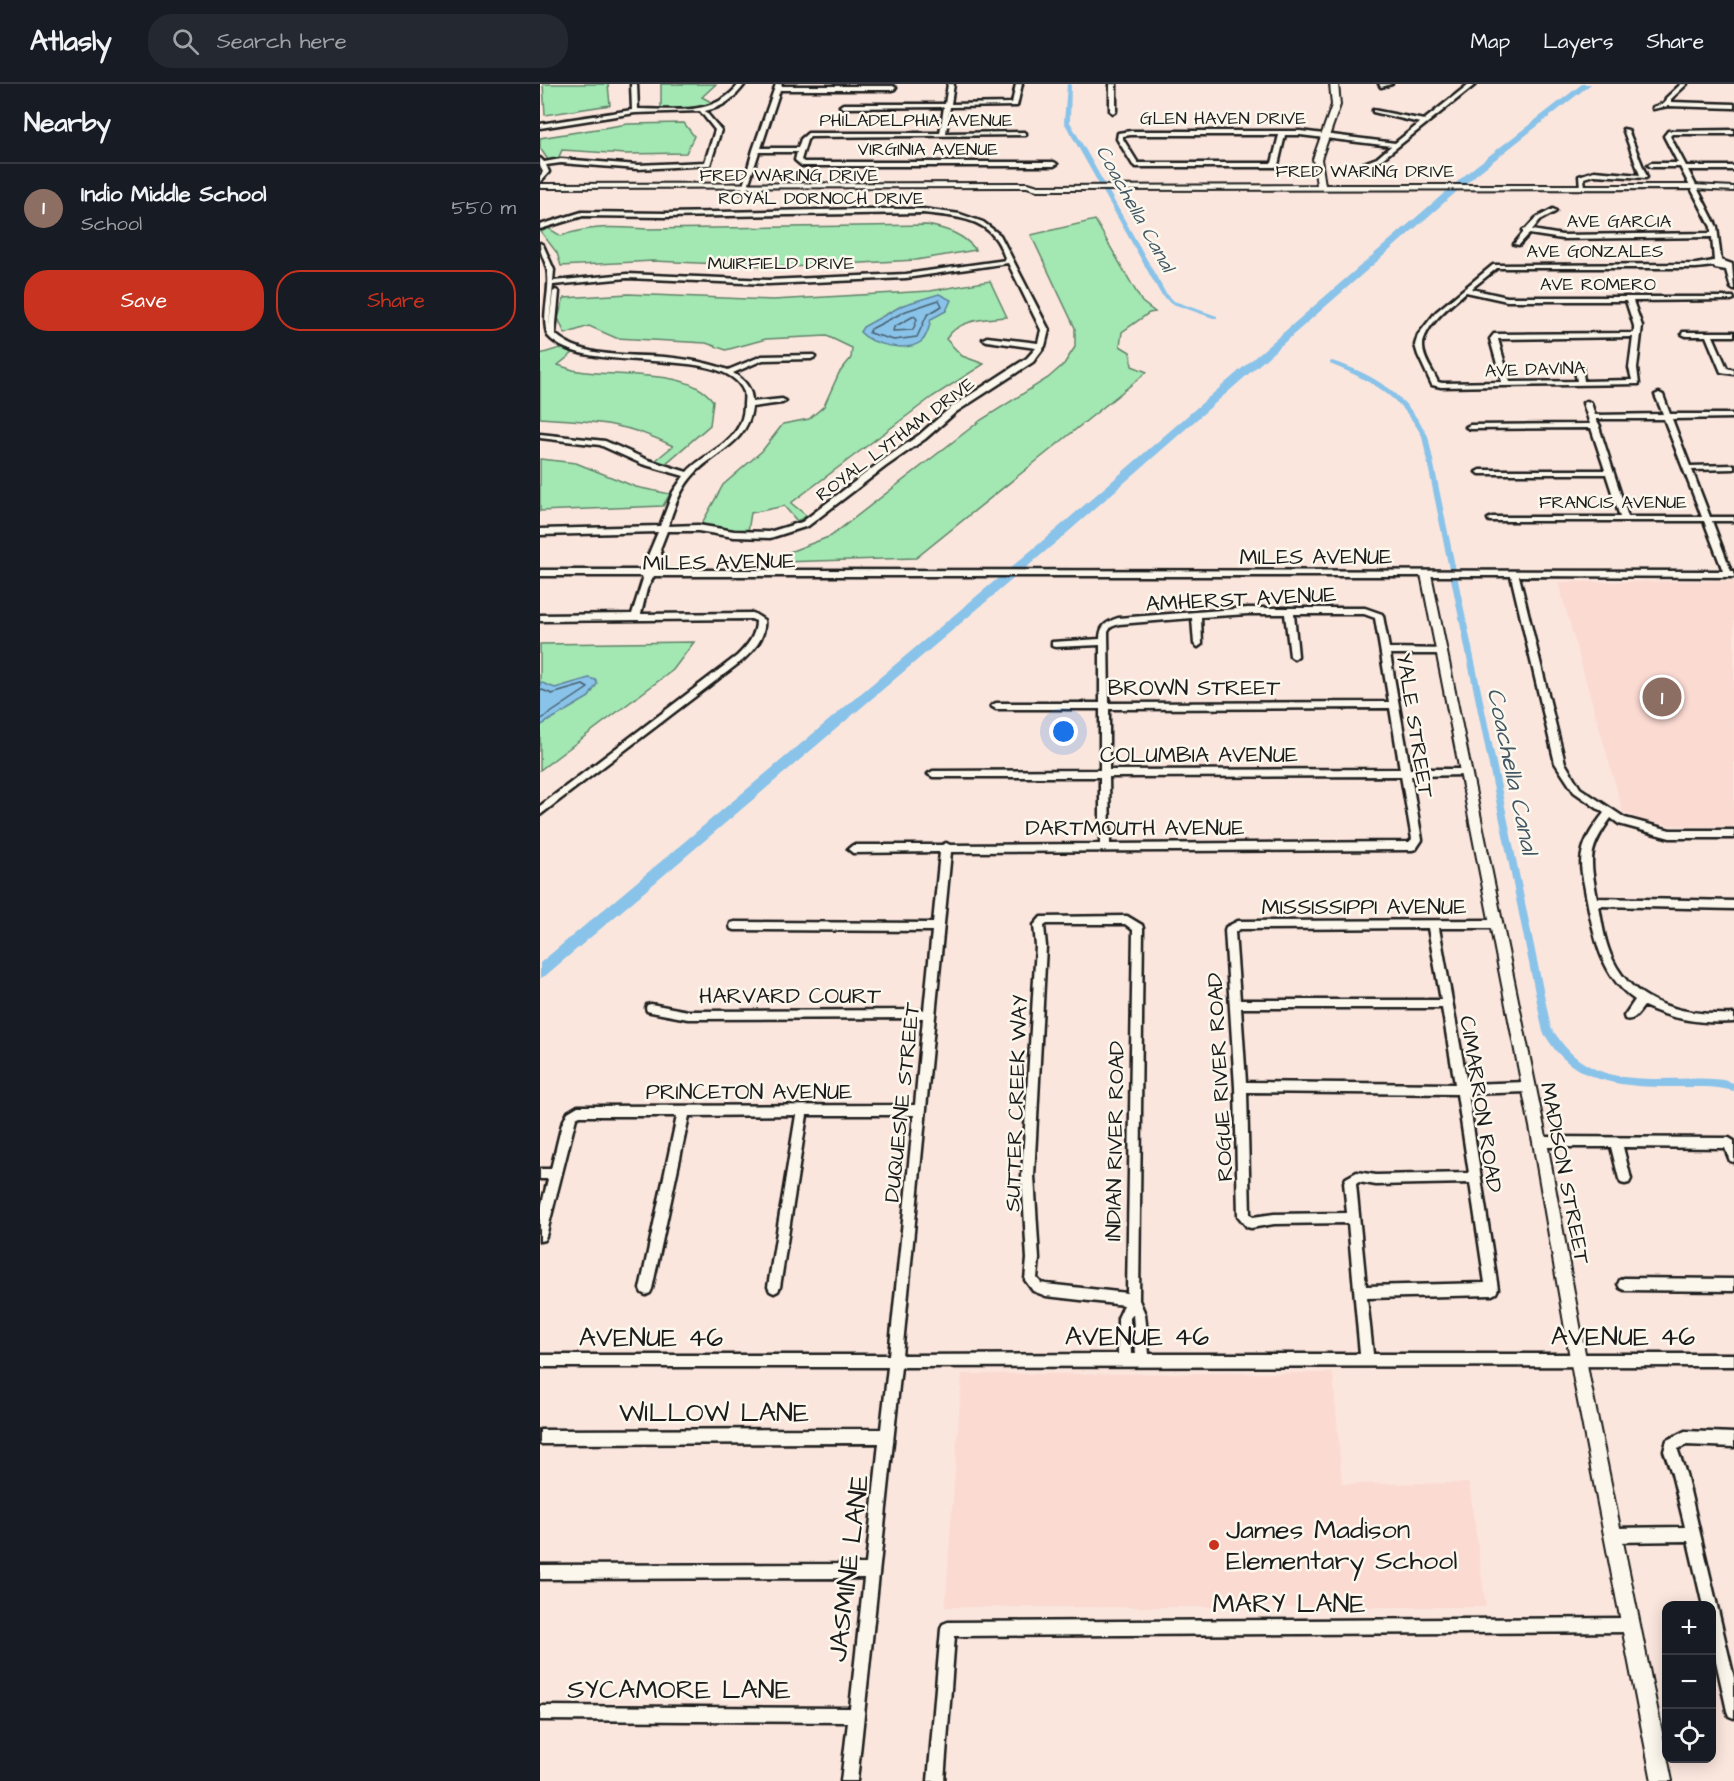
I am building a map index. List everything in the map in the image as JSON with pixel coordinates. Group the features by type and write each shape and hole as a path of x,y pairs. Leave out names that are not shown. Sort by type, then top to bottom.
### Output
{"main road":[{"path":"1321,188 1317,159 1336,102 1334,84"},
{"name":"FRED WARING DRIVE","path":"1693,187 1734,184"},
{"name":"FRED WARING DRIVE","path":"540,186 1028,191 1037,188 1693,187 1734,189"},
{"name":"FRED WARING DRIVE","path":"540,192 744,189"},
{"name":"MADISON STREET","path":"1426,574 1443,651 1527,1087 1540,1142 1578,1360 1662,1781"}],"street":[{"path":"634,84 635,111"},
{"path":"540,126 635,111 674,112 701,109 726,100 742,84"},
{"path":"943,135 951,84"},
{"path":"843,106 1015,105 1019,84"},
{"path":"1113,84 1113,111"},
{"path":"1381,85 1389,84"},
{"path":"1363,165 1379,159 1473,84"},
{"path":"1668,104 1668,99 1684,84"},
{"path":"744,189 778,86 893,88"},
{"path":"1655,108 1668,104 1734,106"},
{"path":"540,180 546,174 541,162 561,161 638,167 708,164 718,130 701,109"},
{"path":"1375,111 1423,122"},
{"path":"1582,187 1581,177 1589,173 1644,177 1625,130"},
{"path":"1734,132 1670,132 1667,136 1702,207 1700,212 1707,227 1713,232 1719,254 1734,288"},
{"name":"GLEN HAVEN DRIVE","path":"1282,133 1275,165 1136,165 1124,150 1120,134 1282,133 1325,135 1395,146"},
{"name":"PHILADELPHIA AVENUE","path":"800,150 808,135 1024,134"},
{"path":"756,150 800,150"},
{"name":"VIRGINIA AVENUE","path":"800,150 798,160 802,164 1054,164"},
{"path":"1651,165 1734,168"},
{"name":"ROYAL DORNOCH DRIVE","path":"540,227 582,214 608,213 665,215 754,211 933,212 960,216 981,223 997,235 1011,261"},
{"path":"1517,244 1525,231 1538,219 1553,211"},
{"name":"AVE GARCIA","path":"1525,231 1562,237 1713,232"},
{"path":"540,236 554,255 556,281 545,320 547,329 570,347 586,352 686,360 706,364 727,373 745,388 750,405 745,423 736,436 688,475 667,512 656,549 658,555 635,618"},
{"path":"540,245 556,281"},
{"path":"987,339 1041,346 1045,330 1011,261"},
{"name":"MUIRFIELD DRIVE","path":"556,281 627,276 768,282 906,276 1011,261"},
{"name":"AVE GONZALES","path":"1467,290 1495,266 1726,266"},
{"name":"AVE ROMERO","path":"1467,290 1507,300 1733,298"},
{"name":"AVE DAVINA","path":"1467,290 1422,332 1419,344 1424,362 1435,383 1507,385 1636,382 1633,368 1636,335"},
{"path":"1507,385 1494,339 1497,336 1636,335 1638,326 1629,299"},
{"path":"540,336 552,333"},
{"path":"1686,334 1734,334"},
{"path":"1710,334 1724,370 1734,372"},
{"name":"ROYAL LYTHAM DRIVE","path":"540,532 698,528 734,534 770,535 805,524 922,437 953,410 1030,360 1041,346"},
{"path":"727,373 757,359 778,356 811,357"},
{"path":"1578,366 1581,383"},
{"path":"1659,395 1731,574"},
{"path":"750,405 782,401"},
{"path":"1587,403 1625,519"},
{"path":"1592,417 1734,418"},
{"path":"1470,427 1596,426"},
{"path":"540,436 602,443 645,462 688,475"},
{"path":"1687,468 1734,467"},
{"path":"1480,472 1609,472"},
{"name":"FRANCIS AVENUE","path":"1492,519 1734,519"},
{"name":"MILES AVENUE","path":"540,573 649,575 1731,574"},
{"path":"1514,573 1560,763 1577,790 1622,820 1670,834 1734,834"},
{"name":"MILES AVENUE","path":"540,580 649,575"},
{"path":"1289,612 1294,656"},
{"name":"AMHERST AVENUE","path":"1105,642 1104,632 1108,625 1118,621 1196,615 1289,612 1377,613"},
{"name":"YALE STREET","path":"1377,613 1381,619 1392,705 1416,843"},
{"path":"1196,615 1198,644"},
{"path":"540,618 753,616 760,620 762,627 757,638 740,658 540,811"},
{"path":"1055,645 1105,642 1105,846"},
{"path":"1385,651 1443,651"},
{"name":"BROWN STREET","path":"996,706 1392,705"},
{"name":"COLUMBIA AVENUE","path":"933,774 1466,772"},
{"path":"1609,813 1592,836 1586,851 1594,902 1608,961 1620,979 1642,1000 1653,1006 1684,1016 1734,1018"},
{"name":"DARTMOUTH AVENUE","path":"853,849 1105,846 1406,847 1416,843"},
{"name":"DUQUESNE STREET","path":"895,1361 946,847"},
{"path":"1594,902 1734,905"},
{"name":"INDIAN RIVER ROAD","path":"1041,923 1051,920 1133,921 1138,928 1133,1300 1139,1314 1143,1361"},
{"name":"SUTTER CREEK WAY","path":"1041,923 1028,1176 1033,1259 1031,1273 1034,1284 1046,1290 1133,1300"},
{"name":"MISSISSIPPI AVENUE","path":"1232,927 1496,924"},
{"path":"735,926 938,927"},
{"name":"CIMARRON ROAD","path":"1361,1292 1492,1289 1462,1089 1433,926"},
{"name":"ROGUE RIVER ROAD","path":"1232,927 1228,934 1236,1004 1241,1087 1244,1216 1251,1223 1274,1219 1353,1218"},
{"path":"1629,1016 1642,1000"},
{"path":"1236,1004 1446,1004"},
{"name":"HARVARD COURT","path":"651,1008 688,1015 930,1014"},
{"path":"1241,1087 1462,1089 1527,1087"},
{"name":"PRINCETON AVENUE","path":"556,1174 568,1124 572,1115 578,1110 920,1110"},
{"path":"646,1289 684,1110"},
{"path":"774,1287 802,1111"},
{"path":"1540,1142 1729,1143 1734,1157"},
{"path":"1616,1142 1625,1179"},
{"path":"540,1174 556,1174 540,1236"},
{"path":"1367,1360 1349,1186 1357,1177 1376,1180 1474,1178"},
{"path":"1624,1284 1734,1285"},
{"path":"1125,1360 1124,1318 1133,1300"},
{"name":"AVENUE 46","path":"540,1361 1734,1360"},
{"name":"JASMINE LANE","path":"849,1781 854,1715 895,1361"},
{"name":"WILLOW LANE","path":"540,1437 887,1436"},
{"path":"1709,1601 1679,1474 1671,1451 1674,1442 1685,1438 1734,1440"},
{"path":"1612,1535 1693,1534"},
{"path":"540,1572 872,1571"},
{"name":"MARY LANE","path":"936,1781 948,1629 1631,1625"},
{"path":"1716,1631 1734,1711"},
{"name":"SYCAMORE LANE","path":"540,1713 854,1715"}],"shaded area":[{"path":"1734,581 1734,827 1667,825 1642,820 1623,812 1558,582"},
{"name":"James Madison Elementary School","path":"1333,1373 1342,1484 1469,1483 1486,1607 945,1607 962,1374"}],"green space":[{"path":"543,84 608,84 610,105 545,115"},
{"path":"661,84 716,84 702,97 713,103 693,108 661,110"},
{"path":"684,123 694,136 686,153 626,154 562,150 558,159 548,160 540,148 540,138 628,124"},
{"path":"1095,220 1142,302 1155,312 1149,313 1122,332 1120,346 1130,352 1132,366 1147,372 916,558 781,562 779,556 831,536 981,420 1048,378 1064,364 1075,347 1075,328 1031,235"},
{"path":"927,225 954,233 976,250 916,260 790,267 653,261 561,266 557,253 541,232 548,228 561,236 582,230 603,228"},
{"path":"990,281 1007,317 973,321 958,327 946,339 962,356 984,364 932,397 791,503 807,516 797,521 784,506 751,513 748,531 731,531 701,525 723,485 762,451 783,424 809,419 824,406 839,373 851,358 852,348 827,336 766,339 726,350 706,343 616,338 589,326 565,334 558,318 564,298 628,294 773,300 930,291"},
{"path":"560,348 573,353 558,365 573,370 669,378 702,390 713,401 710,425 665,464 656,460 673,446 640,432 608,424 540,418 540,354"},
{"path":"540,459 576,463 636,487 670,494 663,506 540,511"},
{"path":"694,642 673,670 540,770 540,644"}],"water":[{"path":"939,294 951,300 946,311 931,319 926,336 916,345 899,347 881,344 865,337 860,332 863,327 903,305"},
{"path":"589,678 596,680 597,684 589,697 540,726 540,682 555,688"}],"waterway":[{"name":"Coachella Canal","path":"1069,84 1067,122 1163,293 1172,302 1215,317"},
{"path":"540,972 1063,530 1475,171 1587,84"},
{"name":"Coachella Canal","path":"1332,363 1361,375 1387,390 1408,410 1425,436 1546,1029 1559,1048 1574,1062 1590,1072 1607,1078 1645,1083 1706,1083 1734,1087"}],"place":[{"name":"Indio Middle School","path":"1662,697"},
{"name":"James Madison Elementary School","path":"1214,1545"}]}
